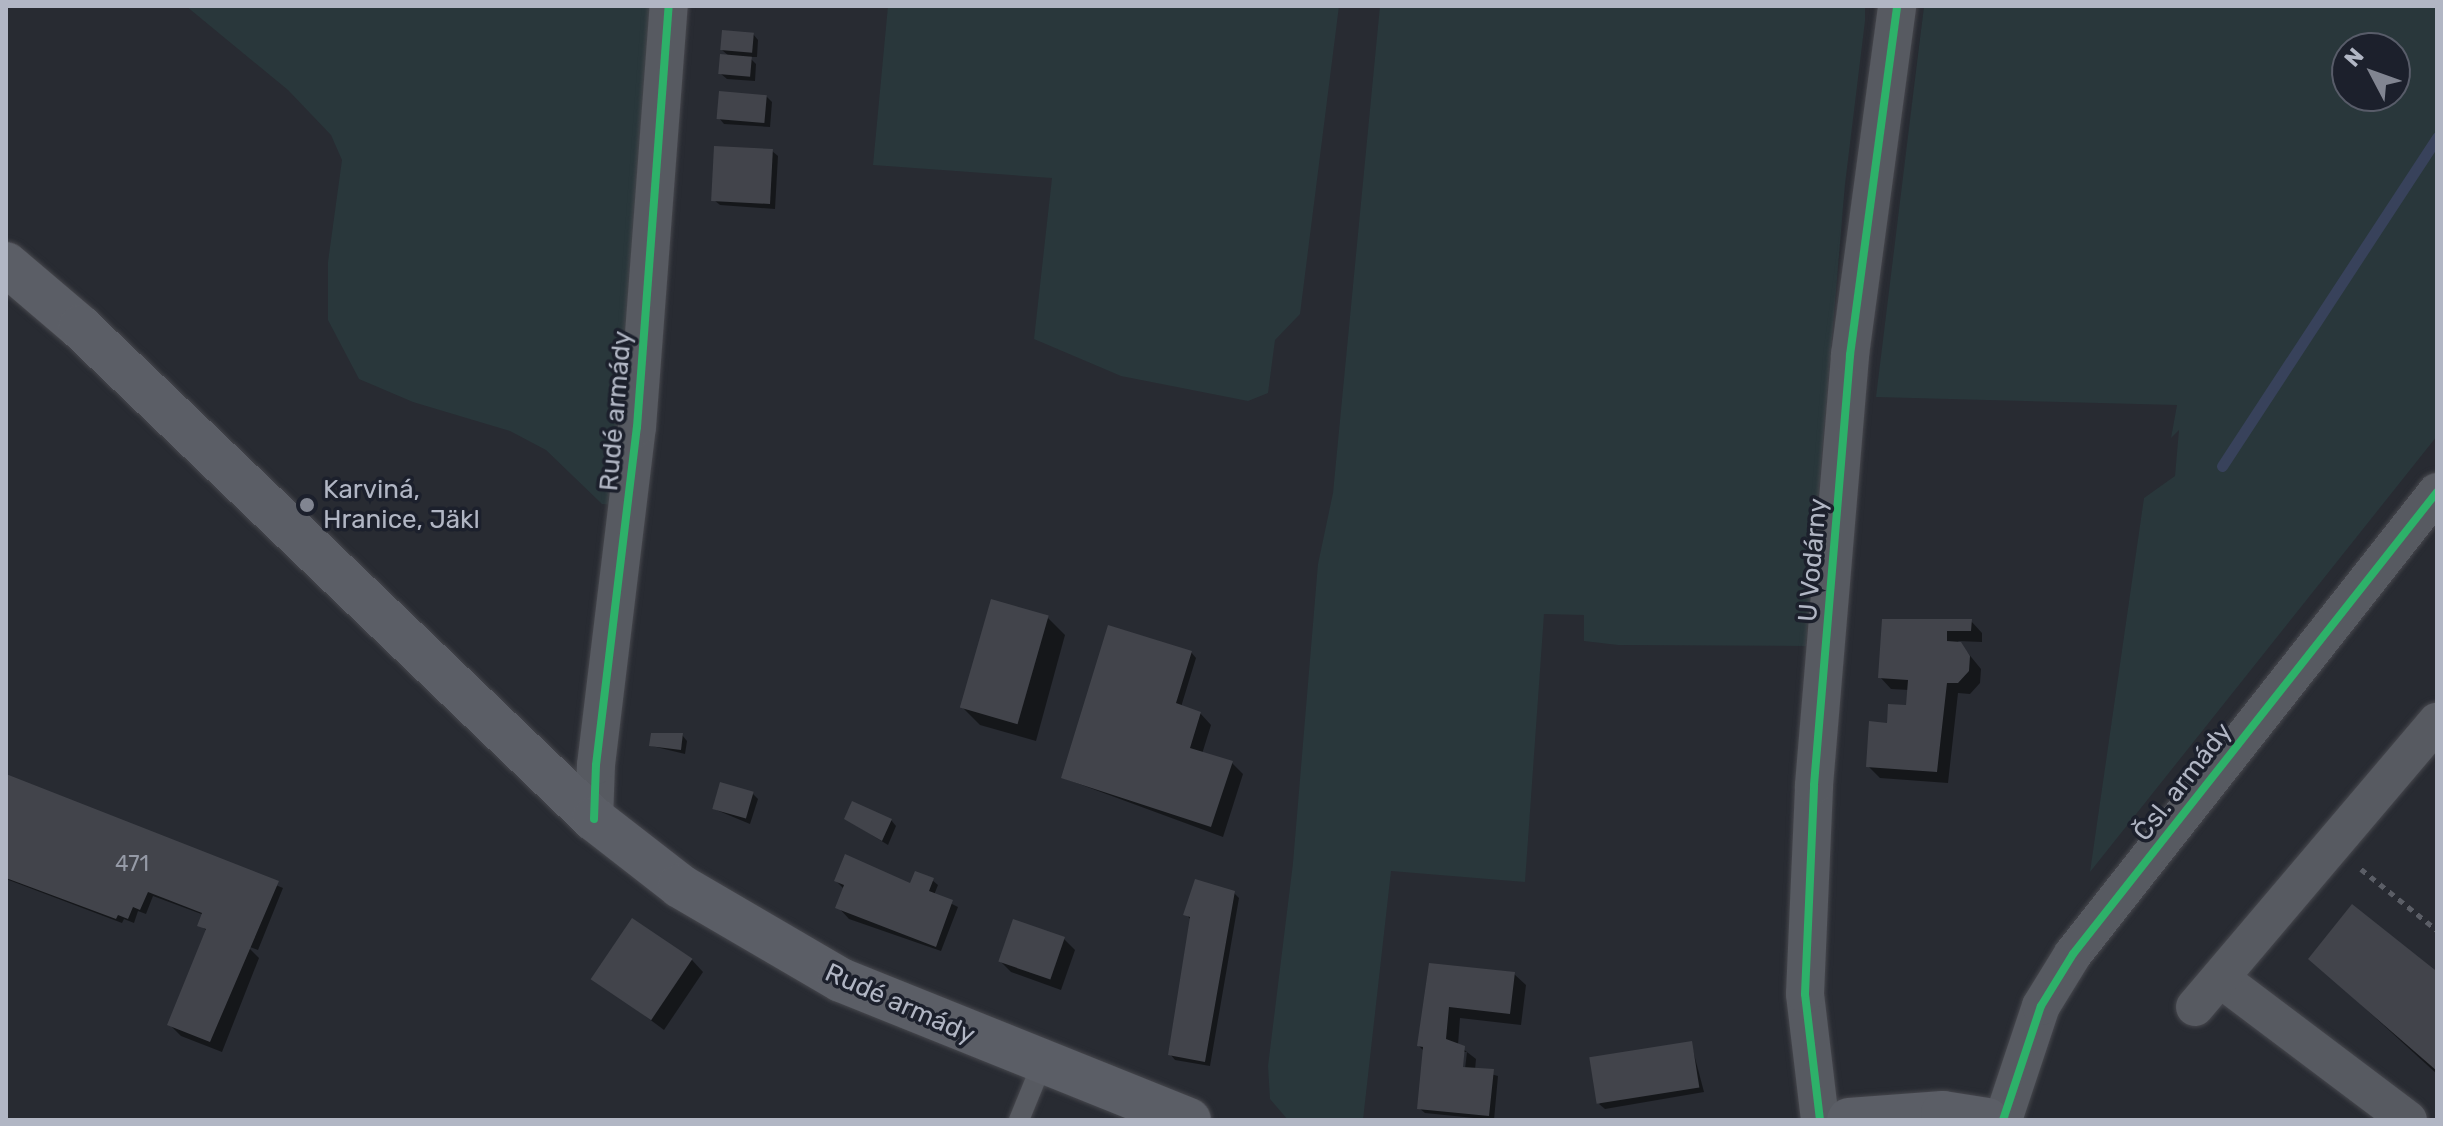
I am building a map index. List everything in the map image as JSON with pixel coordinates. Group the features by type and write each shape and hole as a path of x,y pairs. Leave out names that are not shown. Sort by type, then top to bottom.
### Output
{"main road":[{"name":"Rudé armády","path":"6,264 80,327 594,819 680,886 786,952 1042,1064 1189,1120"},
{"path":"1849,1120 1929,1113 1987,1120"}],"street":[{"name":"Rudé armády","path":"594,819 596,765 637,427 669,6"},
{"name":"U Vodárny","path":"1820,1120 1805,994 1814,785 1850,355 1897,6"},
{"name":"Čsl. armády","path":"2003,1120 2041,1006 2073,954 2437,492"},
{"path":"2195,1007 2437,722"},
{"path":"2221,979 2408,1120"}],"lane":[{"path":"1019,1120 1042,1064"}],"path":[{"path":"2332,846 2437,930"}],"shaded area":[{"path":"186,6 656,6 615,505 602,504 546,450 510,431 413,402 359,379 328,320 328,262 342,160 331,135 288,90"},
{"path":"888,6 1339,6 1300,314 1275,340 1268,393 1248,401 1121,376 1034,339 1052,178 873,165"},
{"path":"1380,6 1865,6 1865,21 1845,184 1806,646 1618,645 1584,641 1584,615 1544,614 1525,882 1391,871 1363,1120 1288,1120 1270,1099 1268,1066 1293,863 1318,564 1333,493"},
{"path":"1924,6 2437,6 2437,436 2090,872 2144,498 2175,476 2179,430 2171,438 2177,405 1876,397"}],"building":[{"path":"722,30 754,33 752,53 720,50"},
{"path":"720,54 752,57 750,77 718,74"},
{"path":"719,91 767,95 764,123 717,119"},
{"path":"714,146 773,149 770,204 711,201"},
{"path":"991,599 1049,616 1018,724 960,708"},
{"path":"1882,619 1972,619 1971,631 1947,631 1947,641 1961,642 1970,656 1969,671 1958,683 1947,683 1937,772 1866,767 1869,721 1887,723 1888,704 1906,705 1908,680 1878,678"},
{"path":"1108,625 1192,651 1176,703 1201,712 1190,748 1233,761 1211,827 1061,778"},
{"path":"651,733 683,733 681,750 649,746"},
{"path":"6,774 279,881 210,1042 167,1025 206,929 197,926 202,913 148,892 140,910 133,907 128,919 118,915 116,919 6,878"},
{"path":"720,782 754,792 746,819 712,809"},
{"path":"852,801 892,819 882,841 844,819"},
{"path":"845,854 910,883 915,871 934,878 929,891 953,900 936,947 835,908 844,885 834,881"},
{"path":"1195,879 1235,891 1205,1062 1168,1055 1190,917 1183,915"},
{"path":"2352,904 2435,970 2437,1071 2308,959"},
{"path":"632,918 693,959 651,1020 591,979"},
{"path":"1013,919 1065,937 1050,979 998,962"},
{"path":"1429,963 1515,972 1510,1014 1449,1007 1446,1039 1465,1046 1463,1067 1494,1069 1489,1116 1417,1109 1423,1047 1417,1046"},
{"path":"1692,1041 1699,1087 1597,1104 1589,1057"}],"waterway":[{"path":"2222,466 2437,137"}],"cycle path":[{"path":"594,819 596,765 637,427 669,6"},
{"path":"1820,1120 1805,994 1814,785 1850,355 1897,6"},
{"path":"2003,1120 2041,1006 2073,954 2437,492"}],"place":[{"name":"Karviná, Hranice, Jäkl","path":"307,505"}]}
